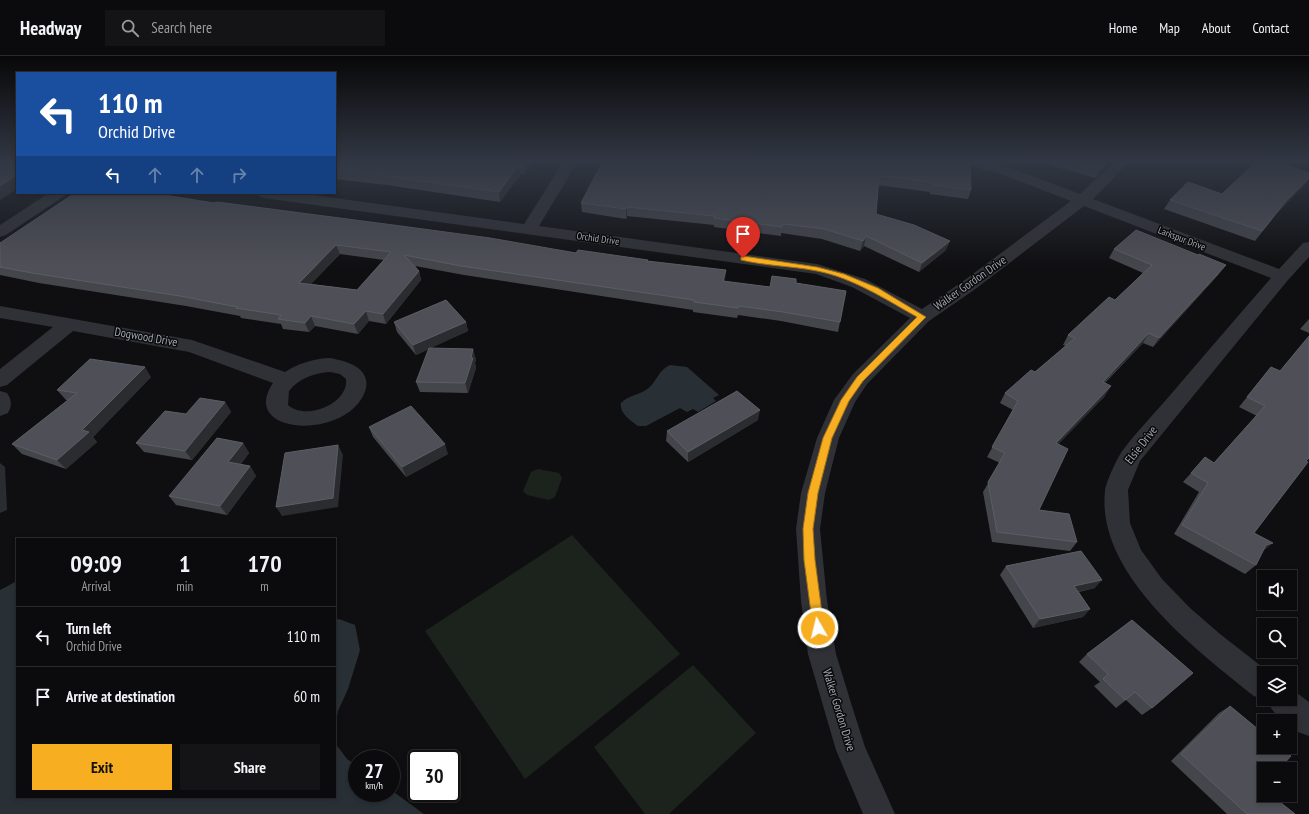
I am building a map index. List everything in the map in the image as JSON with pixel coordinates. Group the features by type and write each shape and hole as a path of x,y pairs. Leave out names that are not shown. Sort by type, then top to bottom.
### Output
{"street":[{"path":"0,232 54,196"},
{"name":"Orchid Drive","path":"289,196 817,269 842,275 864,284 922,317"},
{"path":"529,229 549,196"},
{"name":"Larkspur Drive","path":"1074,196 1282,276"},
{"name":"Walker Gordon Drive","path":"879,814 851,750 822,654 809,560 808,529 813,493 828,438 846,400 860,379 876,361 922,317 968,286 1087,196"},
{"name":"Elsie Drive","path":"1257,680 1196,632 1171,608 1150,584 1134,560 1123,537 1117,516 1116,497 1119,479 1130,458 1282,276 1309,246"},
{"name":"Dogwood Drive","path":"0,312 192,346 287,380"},
{"path":"0,380 70,324"},
{"path":"0,398 0,408"},
{"path":"1290,706 1309,721"}],"shaded area":[{"path":"670,365 687,367 719,395 713,398 716,401 698,412 693,409 687,412 680,408 646,426 638,426 624,413 621,403 650,387 662,370"},
{"path":"538,469 559,473 562,478 555,497 549,500 527,495 523,491 531,472"},
{"path":"572,535 680,654 525,779 425,631"},
{"path":"16,582 16,798 336,798 336,744 348,760 348,802 400,802 400,797 424,814 0,814 0,590"},
{"path":"339,619 355,625 360,650 348,689 338,711 336,722 336,620"},
{"path":"693,665 756,733 669,814 645,814 594,747"}],"building":[{"path":"70,196 173,196 214,203 225,203 490,238 576,253 578,250 648,260 647,261 726,270 723,281 770,287 772,276 796,279 796,283 846,291 840,322 783,312 694,302 694,300 461,266 404,255 419,271 383,314 366,311 354,324 311,316 305,323 278,319 281,315 236,308 237,307 180,296 0,267 0,243","holes":["336,245 391,252 357,290 299,283"]},
{"path":"584,196 877,196 876,214 914,225 950,241 922,263 866,236 863,241 824,229 783,224 782,227 714,218 715,216 627,207 626,209 581,203"},
{"path":"1174,196 1291,196 1262,231 1170,200"},
{"path":"1136,230 1226,265 1159,338 1149,333 1103,382 1111,386 1056,443 1068,449 1039,510 1069,514 1077,542 997,532 988,482 1005,453 992,447 1018,401 1005,393 1031,370 1035,372 1075,338 1068,335 1109,297 1115,300 1152,265 1114,249"},
{"path":"446,300 466,322 413,345 394,322"},
{"path":"1309,336 1309,458 1306,461 1308,462 1254,533 1273,543 1266,545 1256,565 1182,525 1208,483 1191,473 1205,457 1214,463 1265,406 1247,397 1271,367 1280,371"},
{"path":"429,348 473,349 471,358 473,358 465,383 416,382"},
{"path":"90,359 145,367 82,430 89,432 57,460 12,444 77,393 57,390"},
{"path":"737,391 760,410 688,452 667,431"},
{"path":"200,398 225,402 185,451 136,443 165,411 186,414"},
{"path":"411,406 445,444 402,467 369,427"},
{"path":"217,438 243,443 228,462 250,466 220,506 169,496"},
{"path":"338,445 333,498 276,507 285,453"},
{"path":"1081,551 1102,580 1074,586 1090,609 1040,619 1006,566"},
{"path":"1132,620 1193,673 1152,708 1135,692 1125,700 1103,679 1108,674 1087,654"},
{"path":"1230,706 1257,728 1257,754 1289,754 1291,756 1285,762 1257,762 1257,802 1280,802 1295,814 1247,814 1181,754"}],"route":[{"path":"743,258 817,269 842,275 864,284 922,317 876,361 860,379 834,422 828,438 813,493 808,529 809,560 818,628"}]}
